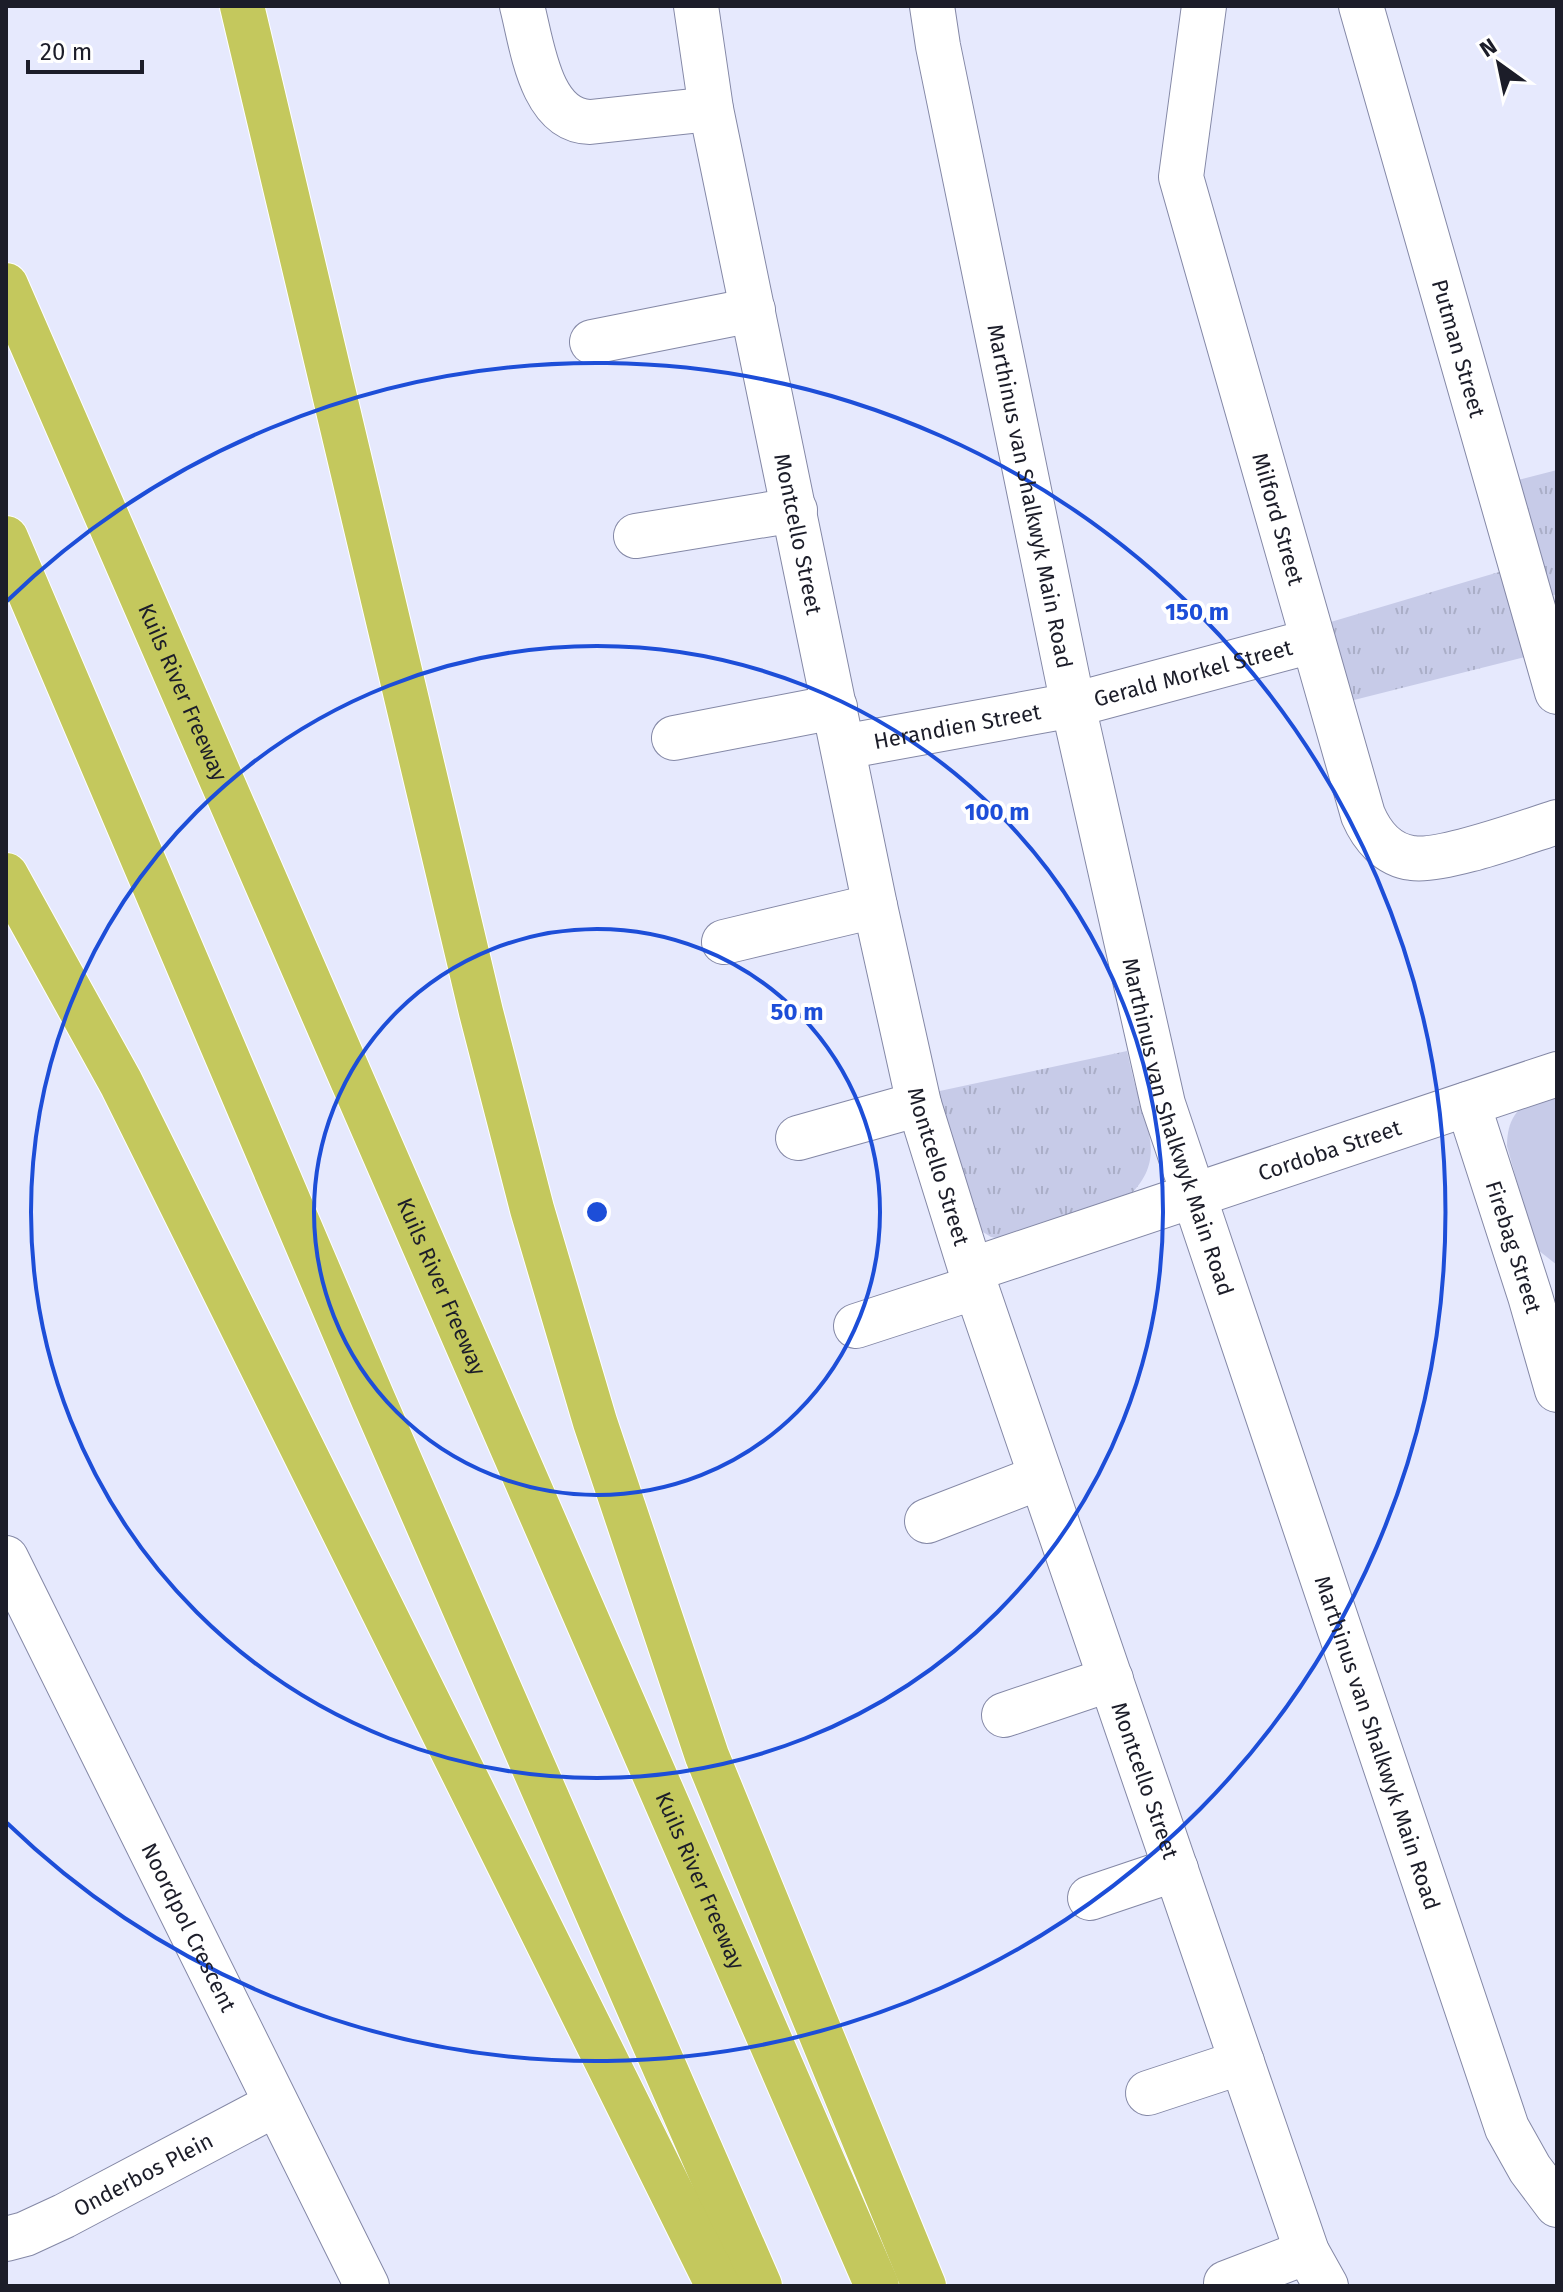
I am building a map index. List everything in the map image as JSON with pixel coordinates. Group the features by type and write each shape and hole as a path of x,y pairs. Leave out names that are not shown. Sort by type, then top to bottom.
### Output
{"highway":[{"path":"242,6 477,997 532,1209 591,1407 707,1756 924,2286"},
{"name":"Kuils River Freeway","path":"6,285 877,2286"},
{"path":"6,538 373,1399 760,2286"},
{"path":"6,875 121,1083 718,2286"}],"street":[{"path":"522,6 547,93 570,117 580,122 590,122 711,109"},
{"name":"Montcello Street","path":"696,6 711,109 875,906 919,1104 1041,1477 1242,2062 1317,2269"},
{"name":"Marthinus van Shalkwyk Main Road","path":"932,6 1073,705 1163,1104 1507,2128 1530,2169 1557,2205"},
{"name":"Milford Street","path":"1204,6 1181,177 1363,815 1383,845 1410,858 1425,859 1557,822"},
{"name":"Putman Street","path":"1361,6 1557,692"},
{"path":"592,342 753,310"},
{"path":"636,536 795,510"},
{"name":"Gerald Morkel Street","path":"1073,705 1312,641"},
{"name":"Herandien Street","path":"674,738 839,727 1073,705"},
{"path":"724,942 875,906"},
{"name":"Cordoba Street","path":"856,1326 1192,1194 1557,1074"},
{"path":"798,1138 919,1104"},
{"name":"Firebag Street","path":"1468,1104 1544,1292 1557,1390"},
{"path":"927,1521 1041,1477"},
{"name":"Noordpol Crescent","path":"8,1566 367,2286"},
{"path":"1004,1715 1111,1679"},
{"path":"1090,1898 1176,1869"},
{"path":"1148,2093 1242,2062"},
{"name":"Onderbos Plein","path":"6,2239 64,2216 276,2104"},
{"path":"1226,2283 1317,2269"}],"green space":[{"path":"1557,470 1557,594 1548,597 1514,481"},
{"path":"1509,569 1533,655 1346,702 1324,624"},
{"path":"1127,1051 1148,1128 1151,1152 1145,1175 1138,1186 1127,1198 1006,1240 991,1237 978,1229 935,1092"},
{"path":"1557,1089 1557,1265 1538,1250 1532,1236 1507,1146 1511,1123 1521,1108"}]}
